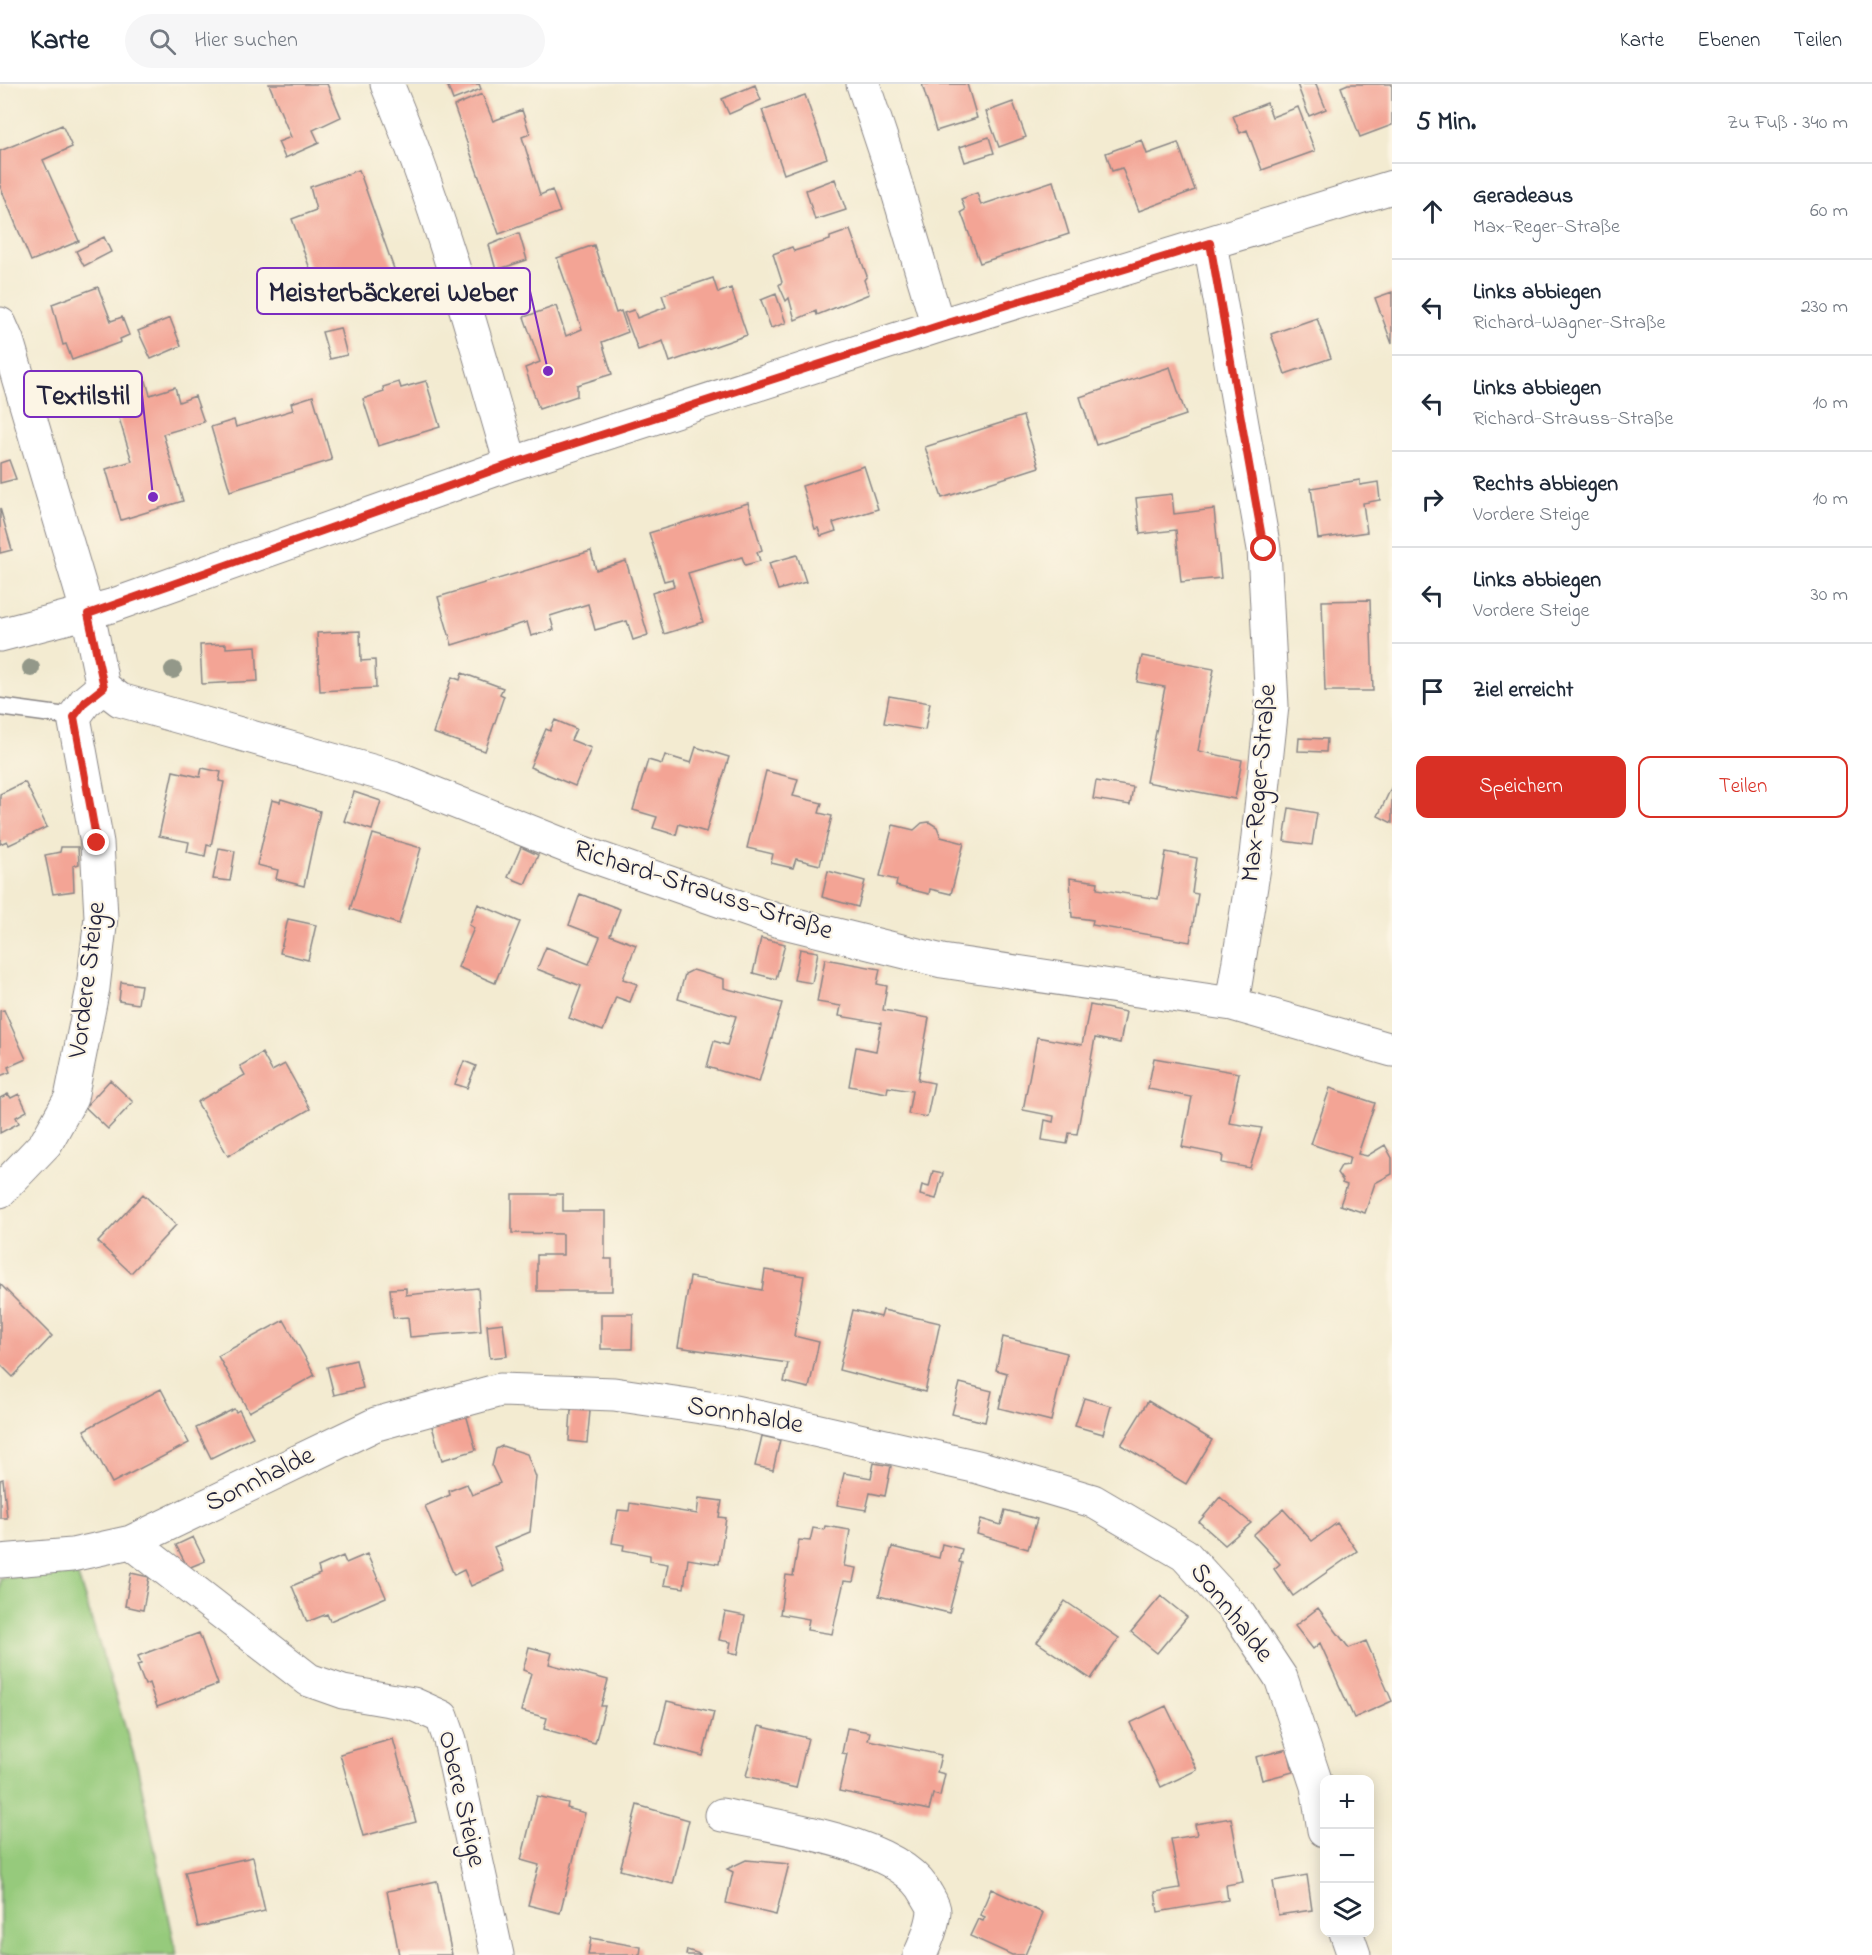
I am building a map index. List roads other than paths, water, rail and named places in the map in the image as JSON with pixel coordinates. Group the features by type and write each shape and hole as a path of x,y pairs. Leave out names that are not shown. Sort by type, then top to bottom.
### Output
{"street":[{"path":"387,84 406,130 462,296 511,464"},
{"path":"863,84 938,326"},
{"path":"0,635 88,614 511,464 938,326 1392,187"},
{"name":"Max-Reger-Straße","path":"1210,243 1264,549 1272,706 1256,855 1232,1004"},
{"path":"0,324 7,340 88,614 104,687 85,702 74,717"},
{"name":"Richard-Strauss-Straße","path":"104,687 120,700 393,777 581,852 776,920 942,961 1232,1004 1392,1050"},
{"name":"Vordere Steige","path":"0,1191 46,1143 71,1098 93,988 101,917 97,843 74,717"},
{"name":"Sonnhalde","path":"0,1561 72,1555 131,1542 376,1424 500,1390 614,1394 735,1412 978,1467 1093,1501 1185,1555 1238,1613 1281,1678 1317,1786 1324,1829"},
{"name":"Obere Steige","path":"131,1542 309,1680 343,1692 413,1704 442,1717 450,1740 497,1955"},
{"path":"722,1815 856,1845 898,1863 924,1887 935,1909 928,1938 920,1955"},
{"path":"1348,1937 1354,1955"}],"lane":[{"path":"0,707 74,717"}],"place":[{"name":"Meisterbäckerei Weber","path":"548,371"},
{"name":"Textilstil","path":"153,497"}]}
